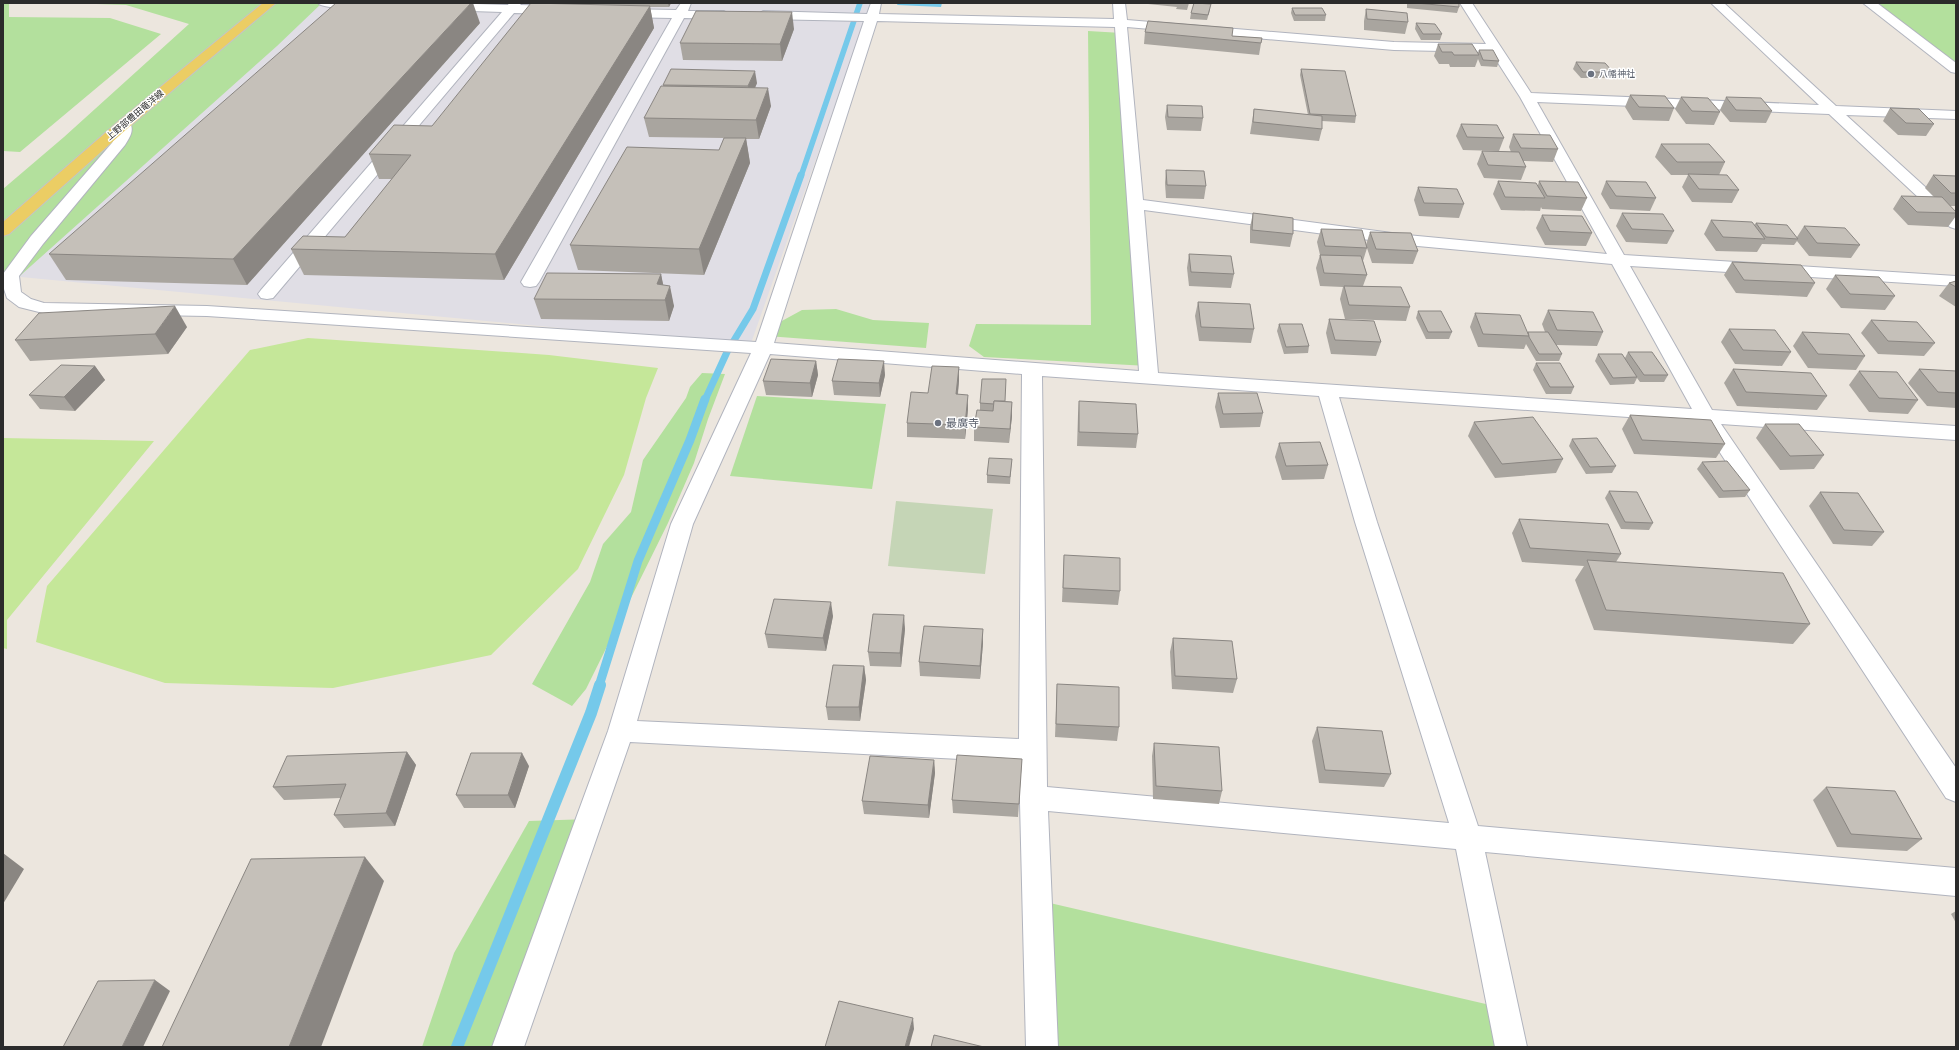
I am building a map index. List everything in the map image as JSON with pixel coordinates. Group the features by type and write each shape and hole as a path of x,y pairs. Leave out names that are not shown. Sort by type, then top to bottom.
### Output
{"main road":[{"name":"上野部豊田竜洋線","path":"3,231 124,124 270,3"}],"street":[{"path":"324,3 378,5"},
{"path":"1119,3 1149,378"},
{"path":"1466,3 1526,97 1706,416 1956,790"},
{"path":"1716,3 1956,224"},
{"path":"1869,3 1956,69"},
{"path":"433,6 513,6 572,11"},
{"path":"267,294 513,6"},
{"path":"611,12 684,9 735,15"},
{"path":"530,282 684,9"},
{"path":"508,1047 621,731 682,524 756,347 871,13"},
{"path":"751,15 838,16 871,13 1121,23 1394,46 1496,48"},
{"path":"1526,97 1956,115"},
{"path":"124,124 125,133 118,145 38,240 10,276 13,294 25,303 43,308 207,311 699,343 1149,378 1956,433"},
{"path":"1136,204 1407,240 1619,260 1956,281"},
{"path":"1032,369 1032,751 1042,1047"},
{"path":"1327,390 1366,522 1468,838 1510,1047"},
{"path":"621,731 1032,751"},
{"path":"1033,798 1956,882"}],"shaded area":[{"path":"253,3 871,3 750,346 10,276"}],"green space":[{"path":"3,3 9,3 9,17 110,18 161,34 20,152 3,151"},
{"path":"67,3 322,3 277,46 3,291 3,189 64,137 189,24 126,5"},
{"path":"1869,3 1956,3 1956,69"},
{"path":"1088,31 1122,33 1148,366 984,357 969,346 976,324 1091,325"},
{"path":"836,309 873,320 929,323 926,348 767,336 769,328 802,310"},
{"path":"308,338 549,355 658,368 646,398 624,475 578,569 491,655 333,688 165,683 36,642 47,586 250,350"},
{"path":"702,373 725,374 708,419 694,463 668,523 586,689 572,706 532,684 590,582 603,544 631,512 643,460 686,398 690,387"},
{"path":"757,396 886,404 872,489 730,476"},
{"path":"3,438 154,441 7,620 7,649 3,648"},
{"path":"896,501 993,509 985,574 888,566"},
{"path":"590,819 509,1047 422,1047 454,953 529,821"},
{"path":"1037,900 1503,1008 1509,1047 1042,1047"}],"water":[{"path":"898,3 942,3 941,7 897,5"}],"building":[{"path":"336,3 471,3 233,259 49,254"},
{"path":"531,3 650,6 495,254 291,249 303,236 345,237 411,155 369,154 394,125 432,126"},
{"path":"1194,3 1211,4 1208,15 1191,13"},
{"path":"1416,3 1459,3 1459,7"},
{"path":"1292,8 1322,8 1326,15 1295,15"},
{"path":"1366,9 1407,13 1408,22 1367,19"},
{"path":"696,11 792,12 780,44 680,43"},
{"path":"1148,21 1233,28 1232,36 1262,38 1261,43 1145,32"},
{"path":"1416,23 1435,24 1442,34 1423,34"},
{"path":"1438,44 1472,44 1479,55 1454,55 1452,52 1442,52"},
{"path":"1479,50 1493,50 1499,61 1483,60"},
{"path":"1576,62 1605,63 1613,72 1583,72"},
{"path":"671,69 755,71 748,86 663,85"},
{"path":"1301,69 1345,71 1356,116 1310,114"},
{"path":"661,86 768,88 756,120 644,118"},
{"path":"1630,95 1665,96 1674,108 1639,107"},
{"path":"1681,97 1708,98 1720,112 1692,111"},
{"path":"1726,97 1761,98 1772,111 1736,110"},
{"path":"1167,105 1202,106 1203,118 1168,117"},
{"path":"1890,108 1919,109 1934,124 1906,123"},
{"path":"1254,109 1322,116 1322,129 1253,122"},
{"path":"1461,124 1497,125 1504,138 1467,137"},
{"path":"1513,134 1550,135 1558,149 1521,148"},
{"path":"724,138 746,138 699,249 570,245 627,147 719,150"},
{"path":"1661,144 1709,144 1725,162 1677,162"},
{"path":"1482,151 1519,152 1526,167 1488,165"},
{"path":"1166,170 1204,171 1206,186 1167,185"},
{"path":"1688,174 1727,175 1739,190 1699,189"},
{"path":"1933,175 1956,176 1956,193 1951,193"},
{"path":"1498,181 1536,183 1545,198 1505,197"},
{"path":"1539,181 1578,182 1587,198 1547,196"},
{"path":"1606,181 1646,182 1656,198 1616,196"},
{"path":"1418,187 1457,189 1464,204 1424,203"},
{"path":"1901,196 1942,197 1956,213 1917,212"},
{"path":"1253,213 1293,218 1293,234 1252,230"},
{"path":"1622,213 1663,214 1674,231 1632,229"},
{"path":"1542,215 1582,216 1592,233 1550,231"},
{"path":"1711,220 1752,222 1765,239 1723,237"},
{"path":"1756,223 1787,225 1798,239 1766,237"},
{"path":"1804,226 1845,228 1860,245 1817,243"},
{"path":"1321,229 1362,230 1367,248 1325,246"},
{"path":"1370,232 1411,233 1418,251 1376,249"},
{"path":"1189,254 1231,256 1234,274 1191,272"},
{"path":"1320,255 1361,256 1367,275 1324,273"},
{"path":"1732,262 1801,265 1815,283 1744,280"},
{"path":"547,273 661,274 657,284 670,286 665,300 534,299"},
{"path":"1835,275 1879,277 1895,296 1850,294"},
{"path":"1956,281 1956,287 1949,283"},
{"path":"1344,286 1401,287 1410,307 1349,305"},
{"path":"1198,302 1250,304 1254,329 1201,327"},
{"path":"175,306 155,334 15,340 39,313"},
{"path":"1548,310 1593,312 1603,332 1557,330"},
{"path":"1418,311 1441,311 1452,332 1428,332"},
{"path":"1475,313 1520,315 1529,336 1483,334"},
{"path":"1329,319 1374,321 1381,342 1335,340"},
{"path":"1871,320 1917,322 1935,343 1888,341"},
{"path":"1279,324 1302,324 1309,346 1286,347"},
{"path":"1729,329 1775,330 1791,352 1743,350"},
{"path":"1528,332 1548,332 1562,354 1539,354 1529,337"},
{"path":"1802,332 1849,334 1865,356 1818,354"},
{"path":"1628,352 1652,352 1668,375 1644,375"},
{"path":"1598,354 1622,354 1637,377 1613,378"},
{"path":"771,359 816,361 810,383 763,381"},
{"path":"838,359 884,361 879,383 832,381"},
{"path":"1536,363 1560,363 1574,387 1550,387"},
{"path":"61,365 95,366 64,397 29,395"},
{"path":"932,366 959,367 956,394 968,395 965,425 907,423 911,392 928,393"},
{"path":"1733,369 1811,373 1827,396 1746,392"},
{"path":"1919,369 1956,371 1956,393 1938,392"},
{"path":"1859,371 1897,372 1918,400 1879,398"},
{"path":"982,379 1006,379 1005,401 994,401 994,404 980,403"},
{"path":"1218,393 1257,393 1263,413 1223,414"},
{"path":"994,401 1012,402 1010,429 974,427 977,410 993,411"},
{"path":"1079,401 1136,404 1138,434 1079,432"},
{"path":"1630,415 1711,420 1725,444 1642,440"},
{"path":"1533,417 1563,459 1502,464 1474,422"},
{"path":"1765,424 1799,424 1824,455 1790,456"},
{"path":"1597,438 1616,466 1590,467 1572,439"},
{"path":"1320,442 1328,465 1286,466 1279,443"},
{"path":"989,458 1012,459 1010,477 987,475"},
{"path":"1727,461 1750,490 1723,491 1702,462"},
{"path":"1609,491 1637,492 1653,523 1625,522"},
{"path":"1820,492 1858,493 1884,532 1844,530"},
{"path":"1519,519 1608,524 1621,554 1530,548"},
{"path":"1064,555 1120,558 1120,591 1063,588"},
{"path":"1587,560 1783,573 1810,624 1606,610"},
{"path":"774,599 831,602 823,638 765,634"},
{"path":"873,614 904,615 900,653 868,652"},
{"path":"924,626 983,629 980,666 919,662"},
{"path":"1173,638 1232,641 1237,679 1175,676"},
{"path":"833,665 864,666 859,707 826,707"},
{"path":"1057,684 1119,687 1119,727 1056,724"},
{"path":"1317,727 1382,731 1391,774 1325,770"},
{"path":"1154,743 1219,747 1222,791 1156,786"},
{"path":"407,752 386,813 334,815 346,784 273,787 287,756"},
{"path":"471,753 522,753 508,795 456,795"},
{"path":"957,755 1022,759 1019,804 952,800"},
{"path":"870,756 934,760 928,805 862,801"},
{"path":"1826,787 1895,791 1922,839 1851,834"},
{"path":"365,857 289,1047 162,1047 251,859"},
{"path":"155,980 122,1047 63,1047 98,981"},
{"path":"839,1001 913,1018 905,1047 825,1047"},
{"path":"934,1035 984,1047 931,1047"}],"waterway":[{"path":"801,176 860,3"},
{"path":"705,400 727,352 753,309 801,175"},
{"path":"599,686 638,561 690,440 705,399"},
{"path":"457,1047 591,713 600,685"}],"place":[{"name":"八幡神社","path":"1591,74"},
{"name":"最廣寺","path":"938,423"}]}
